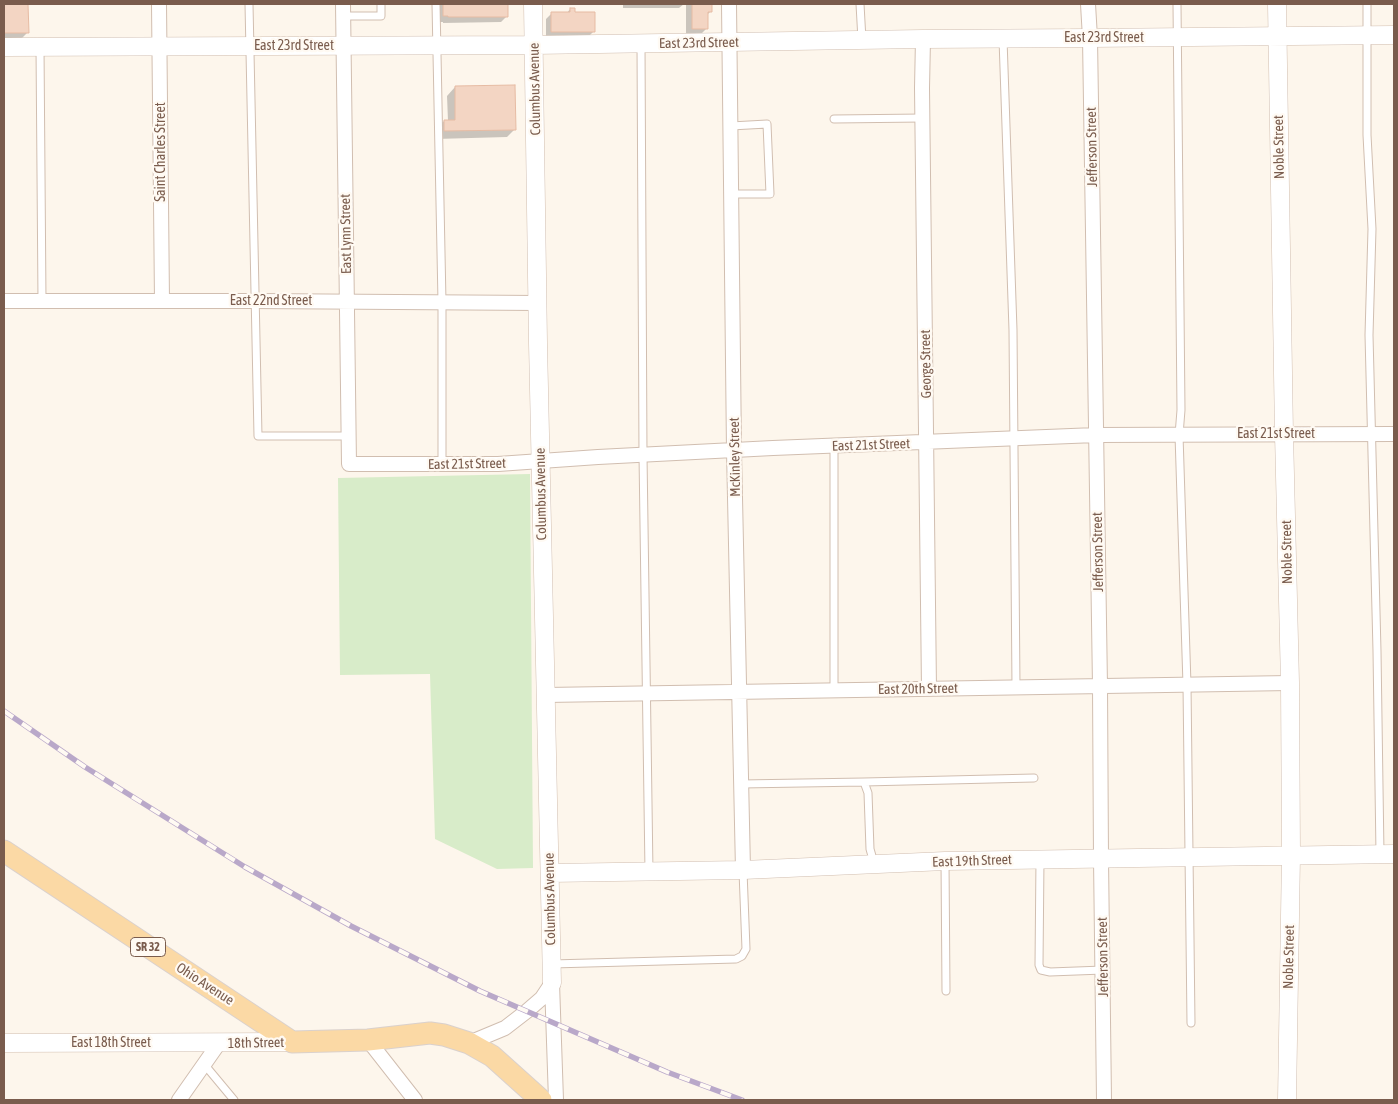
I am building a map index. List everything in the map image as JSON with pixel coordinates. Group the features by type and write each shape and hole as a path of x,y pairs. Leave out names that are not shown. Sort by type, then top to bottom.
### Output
{"main road":[{"name":"Ohio Avenue","path":"4,851 292,1042"},
{"path":"292,1042 368,1040 430,1033 444,1035 469,1043 492,1056 541,1100"}],"street":[{"name":"Saint Charles Street","path":"159,4 162,301"},
{"name":"Columbus Avenue","path":"533,4 551,964 556,1100"},
{"name":"McKinley Street","path":"730,4 734,451 743,870"},
{"name":"Jefferson Street","path":"1088,4 1100,686 1104,1100"},
{"name":"Noble Street","path":"1277,4 1290,683 1291,855 1287,1100"},
{"name":"East Lynn Street","path":"344,10 349,464"},
{"name":"East 23rd Street","path":"4,47 534,46 923,39 1394,35"},
{"name":"George Street","path":"923,39 922,118 929,689"},
{"name":"East 22nd Street","path":"4,301 538,303"},
{"name":"East 21st Street","path":"349,464 498,464 643,455 1096,435 1394,434"},
{"name":"East 20th Street","path":"546,696 1290,683"},
{"name":"East 19th Street","path":"550,873 743,870 945,861 1387,854"},
{"path":"469,1043 504,1028 542,998 552,983"},
{"path":"368,1040 416,1100"},
{"name":"18th Street","path":"219,1043 292,1042"},
{"name":"East 18th Street","path":"4,1043 219,1043"},
{"path":"180,1100 219,1043"}],"lane":[{"path":"249,4 258,436 349,436"},
{"path":"344,10 381,16 380,4"},
{"path":"436,4 442,302 442,464"},
{"path":"860,4 862,40"},
{"path":"1177,4 1181,410 1179,434 1186,684 1190,1023"},
{"path":"1366,4 1367,135 1372,229 1369,335 1371,434 1377,651 1387,854"},
{"path":"1003,39 1013,320 1016,688"},
{"path":"641,44 643,455 649,872"},
{"path":"40,47 42,301"},
{"path":"834,119 922,118"},
{"path":"731,126 767,124 770,194 731,194"},
{"path":"834,446 834,691"},
{"path":"741,784 1034,778"},
{"path":"864,782 868,793 870,849 874,865"},
{"path":"1040,859 1039,965 1041,970 1050,972 1103,970"},
{"path":"945,861 946,991"},
{"path":"551,964 736,959 742,956 746,950 743,870"},
{"path":"204,1064 234,1100"}],"green space":[{"path":"530,474 533,868 497,869 435,839 430,674 340,675 338,478"}],"building":[{"path":"4,4 28,4 29,33 4,33"},
{"path":"443,4 508,4 508,17 443,16"},
{"path":"692,4 712,4 712,12 708,12 708,29 692,29"},
{"path":"570,8 575,8 575,12 595,12 595,32 551,32 551,12 570,12"},
{"path":"515,85 516,130 444,131 444,120 455,120 455,86"}],"railway":[{"path":"4,711 85,767 245,867 351,926 480,991 667,1072 742,1100"}]}
